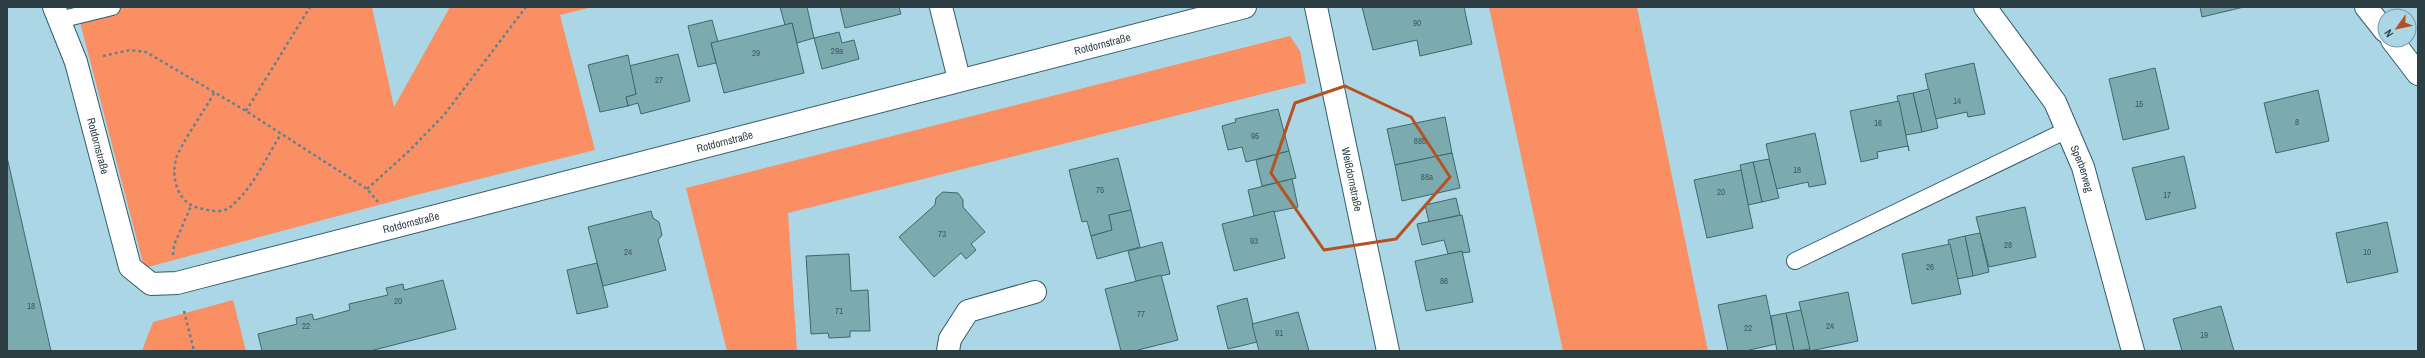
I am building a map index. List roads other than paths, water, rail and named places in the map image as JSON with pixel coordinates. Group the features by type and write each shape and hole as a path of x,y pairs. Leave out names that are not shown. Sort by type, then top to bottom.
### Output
{"street":[{"path":"941,7 959,79"},
{"name":"Rotdornstraße","path":"56,13 76,62 130,267 151,284 174,283 959,79 1245,7"},
{"name":"Weißdornstraße","path":"1316,7 1388,351"},
{"name":"Sperberweg","path":"1985,7 2055,102 2084,167 2134,351"},
{"path":"2366,7 2377,21"},
{"path":"2398,48 2418,74"},
{"path":"948,351 950,339 968,311 1035,292"}],"lane":[{"path":"56,13 112,7"},
{"path":"1795,261 2067,130"}]}
